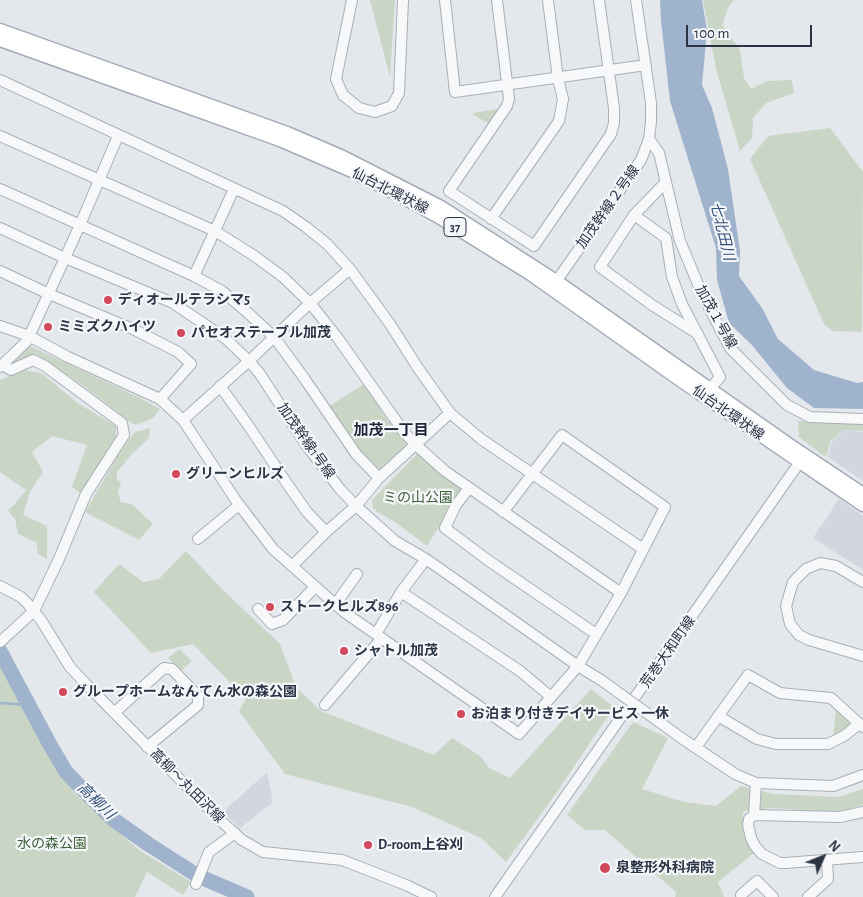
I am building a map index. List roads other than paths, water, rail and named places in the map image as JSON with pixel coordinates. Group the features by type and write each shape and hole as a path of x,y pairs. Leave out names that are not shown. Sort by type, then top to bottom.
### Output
{"main road":[{"name":"仙台北環状線","path":"0,30 183,94 287,133 343,156 441,207 803,459 863,494"},
{"name":"仙台北環状線","path":"0,40 263,134 352,172 437,216 532,274 554,285 710,389 863,505"}],"street":[{"path":"352,0 336,79 344,95 359,108 375,112 392,106 399,93 403,0"},
{"path":"445,0 455,92 608,72 646,65"},
{"path":"497,0 510,99 449,191 534,246 611,134 614,123 614,108 599,0"},
{"path":"491,218 559,121 563,99 558,79 548,0"},
{"name":"加茂幹線２号線","path":"554,285 641,160 649,139 651,103 636,0"},
{"path":"0,80 283,211 306,227 327,244 350,269 450,413 481,439 643,549"},
{"path":"0,136 215,231 283,277 310,304 404,432 416,445 445,472 621,593"},
{"path":"0,642 34,611 59,559 86,494 124,435 122,423 45,366 33,360 11,370 1,366 27,341 118,136"},
{"name":"加茂１号線","path":"649,139 659,153 680,241 703,296 730,348 787,405 810,417 863,419"},
{"path":"666,182 634,215 600,268 652,305 698,334"},
{"path":"0,189 194,276 222,292 274,338 356,454 378,478"},
{"path":"194,276 234,189"},
{"path":"634,215 666,238 672,277 682,304 720,377 710,389"},
{"name":"加茂幹線1号線","path":"0,228 65,258 174,303 225,338 250,361 306,445 356,506 395,542 426,559 735,774 756,782 833,786 863,775"},
{"path":"183,420 350,269"},
{"path":"0,270 49,294 156,340 178,352 191,364 160,400"},
{"path":"0,326 28,336 160,400 183,420 273,549 335,604 519,734 578,666 621,593 665,507 562,435 503,512"},
{"path":"220,386 307,512 326,532"},
{"path":"292,566 326,532 356,506 378,478 450,413"},
{"name":"荒巻大和町線","path":"495,897 803,459"},
{"path":"468,488 456,505 445,528 489,561 596,634"},
{"path":"198,540 240,504"},
{"path":"325,705 379,636 401,592 426,559"},
{"path":"863,582 836,566 820,563 806,569 793,582 786,606 790,624 799,635 809,640 863,656"},
{"path":"335,604 357,574"},
{"name":"高柳～丸田沢線","path":"0,586 21,597 34,611 70,666 147,747 242,840 263,852 342,860 432,897"},
{"path":"258,609 272,624 283,620 315,588"},
{"path":"401,592 520,671 551,697"},
{"path":"114,713 164,668 172,669 198,696 198,705 147,747"},
{"path":"696,747 718,716 748,675 780,693 831,698 861,725 828,744 776,744 757,739 718,716"},
{"path":"754,815 756,782"},
{"path":"863,812 840,817 754,815 749,819 751,838 755,846 770,858 785,863 863,857"},
{"path":"196,884 209,852 235,833"},
{"path":"808,897 828,879 827,860"},
{"path":"741,894 757,881 773,897"}],"water":[{"name":"七北田川","path":"660,0 702,0 707,30 702,85 712,108 728,169 740,251 739,276 762,308 778,339 814,370 857,383 863,382 863,409 814,408 787,388 751,344 729,323 717,280 716,248 670,101"}],"waterway":[{"name":"高柳川","path":"0,651 66,772 88,795 114,820 148,844 198,876 247,897"},
{"path":"0,703 29,705"}],"place":[{"name":"ディオールテラシマ5","path":"108,300"},
{"name":"ミミズクハイツ","path":"48,327"},
{"name":"パセオステーブル加茂","path":"181,333"},
{"name":"グリーンヒルズ","path":"176,474"},
{"name":"ストークヒルズ896","path":"270,607"},
{"name":"シャトル加茂","path":"344,651"},
{"name":"グループホームなんてん水の森公園","path":"63,692"},
{"name":"お泊まり付きデイサービス 一休","path":"461,714"},
{"name":"D-room上谷刈","path":"368,845"},
{"name":"泉整形外科病院","path":"605,868"}],"district":[{"name":"加茂一丁目","path":"391,430"}],"park label":[{"name":"ミの山公園","path":"418,498"},
{"name":"水の森公園","path":"52,844"}]}
